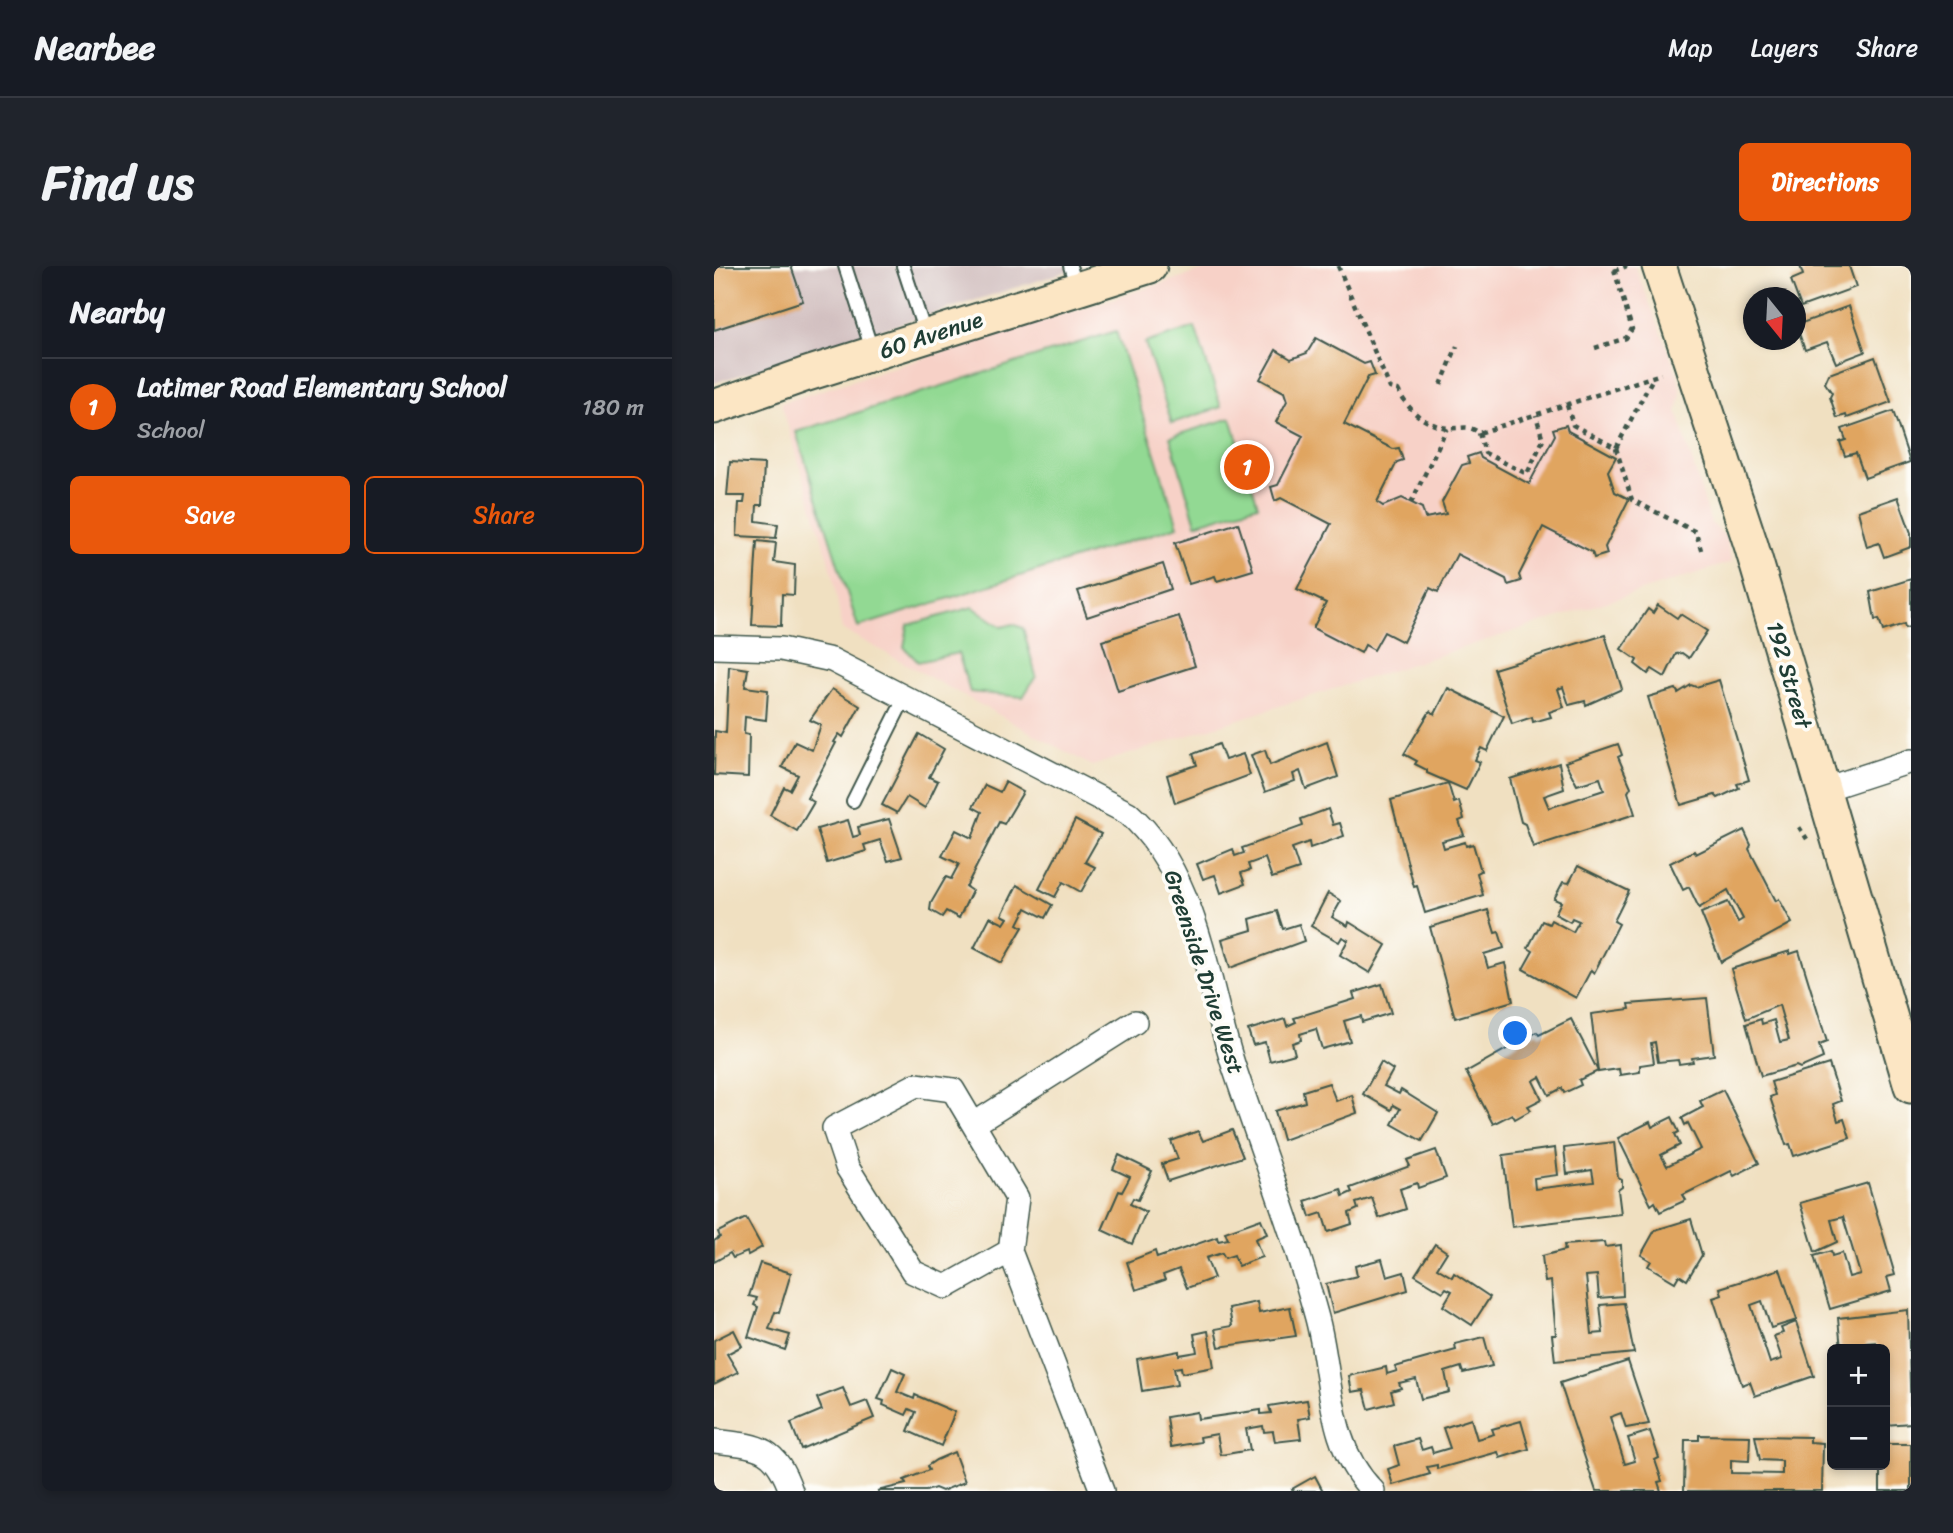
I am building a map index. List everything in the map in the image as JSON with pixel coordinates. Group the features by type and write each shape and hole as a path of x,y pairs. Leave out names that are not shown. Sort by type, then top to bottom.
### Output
{"main road":[{"name":"60 Avenue","path":"714,407 926,336 1074,277 1150,266"},
{"name":"192 Street","path":"1659,266 1751,545 1911,1086"}],"street":[{"name":"Greenside Drive West","path":"714,647 806,652 832,660 1128,813 1148,830 1166,855 1183,891 1233,1063 1305,1276 1318,1322 1343,1446 1360,1478 1373,1491"},
{"path":"1822,790 1911,761"},
{"path":"974,1124 1135,1022"},
{"path":"1010,1251 946,1287 913,1272 847,1167 834,1128 916,1085 953,1090 1017,1198 1010,1251 1102,1491"},
{"path":"714,1441 761,1446 779,1463 791,1491"}],"lane":[{"path":"845,266 874,353"},
{"path":"903,266 926,336"},
{"path":"853,802 904,699"}],"path":[{"path":"1338,266 1390,388 1398,390 1408,406 1447,428 1469,426 1479,433 1485,453 1527,474 1543,440 1536,415"},
{"path":"1595,348 1626,338 1632,329 1613,268 1627,266"},
{"path":"1441,385 1457,346"},
{"path":"1479,433 1661,374"},
{"path":"1616,448 1654,377"},
{"path":"1567,405 1573,425 1616,448 1632,500 1696,531 1701,550"},
{"path":"1411,503 1447,428"}],"shaded area":[{"path":"714,266 1084,266 714,383"},
{"path":"1217,266 1635,266 1678,375 1681,394 1677,411 1711,523 1725,536 1732,562 1092,766 842,629 833,575 781,403"}],"green space":[{"path":"1195,327 1221,407 1172,423 1145,343"},
{"path":"1116,331 1178,526 858,627 796,432"},
{"path":"1231,418 1258,505 1196,524 1170,437"},
{"path":"973,607 1002,627 1013,624 1023,628 1036,676 1023,697 970,692 958,653 918,662 904,647 908,625"}],"building":[{"path":"714,266 791,266 803,301 714,330"},
{"path":"1800,266 1849,266 1856,287 1806,305 1806,287 1794,287 1791,280 1803,275"},
{"path":"1849,306 1865,352 1836,363 1827,342 1806,350 1806,321"},
{"path":"1316,338 1364,364 1370,362 1375,375 1368,377 1344,424 1393,449 1399,448 1403,460 1397,462 1377,502 1383,506 1402,498 1422,508 1425,518 1446,514 1442,502 1462,465 1469,463 1467,457 1479,453 1481,458 1529,484 1555,435 1553,429 1566,425 1568,431 1616,457 1608,471 1615,492 1629,499 1605,547 1607,554 1594,558 1592,552 1543,527 1519,575 1521,581 1508,585 1506,579 1457,554 1438,592 1430,588 1403,642 1384,632 1374,650 1365,645 1361,653 1313,628 1326,603 1297,589 1331,524 1281,498 1275,501 1271,487 1278,485 1303,436 1276,422 1287,401 1284,392 1260,379 1276,350 1291,359 1307,353"},
{"path":"1875,357 1891,402 1847,418 1846,415 1837,418 1830,397 1832,393 1825,383 1829,374"},
{"path":"1893,411 1910,462 1865,478 1856,453 1845,456 1840,442 1846,440 1842,429"},
{"path":"730,462 764,464 762,505 757,505 756,521 778,524 776,538 737,536 739,503 744,503 745,496 727,496"},
{"path":"1898,497 1911,533 1911,547 1884,557 1879,543 1867,547 1858,511"},
{"path":"1238,523 1253,570 1217,581 1215,576 1189,584 1175,543"},
{"path":"757,541 776,543 774,562 795,565 794,595 782,594 781,626 752,625"},
{"path":"1163,564 1171,589 1087,617 1078,591"},
{"path":"1911,579 1911,627 1905,628 1904,624 1883,631 1879,619 1875,620 1870,592"},
{"path":"1658,605 1677,618 1680,614 1707,631 1689,658 1682,653 1676,654 1665,677 1652,669 1648,674 1635,664 1637,660 1621,649 1648,609 1653,613"},
{"path":"1179,616 1195,666 1118,691 1102,641"},
{"path":"1605,635 1622,689 1586,705 1585,701 1569,705 1563,687 1558,689 1564,707 1549,712 1551,717 1533,722 1532,717 1512,724 1494,669"},
{"path":"729,666 748,669 745,687 768,690 766,720 745,717 744,734 749,735 748,777 714,775 715,731 726,733"},
{"path":"1719,680 1749,780 1737,784 1739,788 1718,798 1715,795 1681,805 1648,697 1676,689 1678,693 1691,685 1696,687"},
{"path":"1448,688 1504,716 1487,751 1481,748 1475,760 1480,762 1466,790 1427,773 1427,770 1415,764 1417,761 1404,754 1430,711 1435,714"},
{"path":"832,689 860,706 843,737 839,734 834,742 836,743 807,798 814,802 797,831 770,815 784,787 790,790 798,775 782,767 795,742 812,750 821,725 810,720"},
{"path":"919,734 944,749 929,777 938,781 925,808 907,797 897,813 882,805"},
{"path":"1327,742 1338,777 1306,789 1300,771 1293,774 1295,781 1265,792 1251,755 1265,750 1270,765"},
{"path":"1219,744 1225,760 1243,754 1250,775 1175,803 1167,775 1197,765 1193,754"},
{"path":"1618,744 1622,755 1618,757 1631,787 1628,792 1635,814 1533,847 1525,824 1521,822 1510,779 1559,763 1564,789 1544,796 1549,808 1604,790 1600,778 1577,785 1565,762"},
{"path":"1005,782 1023,792 1004,824 999,822 966,887 972,891 959,918 946,911 942,917 930,910 931,903 946,877 951,879 959,864 942,856 956,830 972,838 982,812 973,807 985,785 1000,792"},
{"path":"1448,783 1454,803 1459,801 1464,819 1459,821 1464,835 1442,841 1444,848 1465,842 1466,846 1473,844 1481,871 1477,873 1483,895 1425,913 1417,886 1414,887 1391,800"},
{"path":"1328,809 1333,825 1340,823 1344,836 1310,848 1309,842 1292,848 1299,869 1272,878 1265,858 1248,864 1250,870 1241,873 1245,884 1221,893 1215,875 1203,879 1197,864 1233,849 1235,856 1244,853 1242,848 1303,826 1301,819"},
{"path":"889,819 902,857 888,861 880,840 864,845 866,851 827,863 817,829 848,820 853,837 860,835 858,827"},
{"path":"1075,820 1101,834 1085,862 1095,867 1081,892 1063,882 1055,897 1039,889"},
{"path":"1744,830 1751,845 1749,849 1776,901 1779,899 1792,923 1721,962 1701,913 1728,902 1738,922 1743,919 1728,890 1699,908 1689,887 1683,890 1670,863 1694,851 1696,854"},
{"path":"1578,866 1629,891 1614,921 1619,924 1594,973 1591,970 1576,998 1523,969 1533,951 1528,948 1542,921 1549,924 1551,920 1573,932 1579,921 1572,918 1570,922 1555,914 1561,902 1554,899 1563,882 1569,883"},
{"path":"1017,885 1052,905 1045,918 1026,908 1018,924 1023,927 1002,963 974,948 990,917 1004,924 1008,918 1002,915"},
{"path":"1328,893 1341,901 1332,917 1348,926 1349,922 1386,945 1370,973 1340,955 1348,940 1342,937 1339,942 1311,926"},
{"path":"1488,910 1495,933 1499,932 1504,948 1484,954 1488,968 1505,963 1513,1001 1455,1018 1430,927"},
{"path":"1277,911 1283,929 1299,924 1304,941 1230,968 1222,939 1252,930 1250,919"},
{"path":"1790,951 1790,954 1799,951 1827,1042 1819,1045 1823,1058 1800,1068 1796,1066 1761,1076 1746,1024 1761,1019 1762,1024 1774,1020 1780,1042 1789,1040 1779,1005 1746,1019 1731,969"},
{"path":"1382,984 1391,1013 1362,1022 1361,1016 1344,1021 1350,1041 1322,1049 1316,1029 1300,1034 1301,1040 1292,1043 1295,1054 1270,1061 1265,1042 1253,1045 1248,1030 1285,1019 1287,1026 1296,1022 1294,1018 1355,999 1353,993"},
{"path":"1707,998 1714,1055 1692,1058 1693,1062 1679,1064 1678,1060 1658,1062 1655,1042 1651,1043 1654,1063 1640,1065 1640,1072 1620,1075 1619,1069 1598,1072 1591,1014 1630,1009 1629,1004"},
{"path":"1571,1019 1598,1071 1579,1080 1581,1085 1564,1093 1562,1088 1549,1095 1540,1077 1533,1081 1542,1099 1528,1106 1531,1110 1515,1119 1512,1114 1493,1124 1466,1072 1537,1032 1539,1035"},
{"path":"1381,1062 1393,1070 1384,1086 1399,1094 1401,1090 1438,1113 1422,1141 1392,1124 1400,1109 1393,1105 1391,1110 1363,1094"},
{"path":"1829,1064 1841,1101 1833,1104 1838,1121 1844,1119 1850,1138 1794,1156 1790,1144 1786,1145 1770,1097 1775,1095 1771,1082"},
{"path":"1329,1083 1336,1101 1352,1095 1357,1113 1283,1140 1275,1111 1305,1102 1303,1091"},
{"path":"1723,1090 1759,1163 1734,1176 1731,1171 1683,1195 1686,1200 1660,1212 1655,1202 1651,1205 1618,1138 1650,1122 1652,1127 1672,1117 1679,1132 1675,1134 1680,1145 1661,1155 1667,1166 1701,1149 1688,1123 1685,1125 1682,1118 1703,1107 1700,1101"},
{"path":"1232,1130 1243,1157 1168,1181 1162,1164 1178,1159 1171,1141 1198,1131 1203,1141"},
{"path":"1614,1142 1618,1178 1622,1180 1622,1187 1618,1190 1621,1214 1512,1227 1503,1155 1555,1148 1558,1175 1534,1178 1535,1189 1594,1182 1592,1170 1567,1174 1564,1148"},
{"path":"1436,1150 1446,1178 1418,1188 1417,1183 1400,1189 1406,1209 1379,1218 1372,1198 1356,1203 1358,1209 1349,1213 1352,1224 1328,1232 1322,1213 1310,1217 1305,1201 1341,1189 1343,1196 1352,1192 1350,1188 1410,1166 1407,1160"},
{"path":"1119,1155 1152,1171 1138,1200 1133,1198 1130,1204 1146,1212 1132,1244 1102,1230 1119,1191 1122,1192 1130,1177 1113,1169"},
{"path":"1868,1183 1895,1275 1887,1277 1891,1291 1830,1309 1814,1256 1831,1251 1832,1256 1842,1253 1849,1277 1860,1274 1843,1217 1831,1220 1837,1242 1815,1252 1800,1203"},
{"path":"746,1218 762,1247 748,1255 747,1252 733,1258 730,1253 714,1262 714,1241 720,1237 718,1232"},
{"path":"1261,1219 1267,1234 1255,1239 1262,1257 1238,1266 1234,1255 1225,1258 1222,1253 1206,1258 1214,1278 1187,1288 1179,1269 1163,1275 1165,1280 1136,1290 1127,1262 1155,1251 1157,1258 1217,1237 1218,1241 1228,1239 1225,1232"},
{"path":"1691,1219 1702,1255 1687,1280 1679,1275 1675,1282 1648,1266 1651,1261 1641,1255 1655,1230"},
{"path":"1604,1242 1605,1247 1621,1245 1623,1296 1599,1298 1597,1275 1586,1276 1592,1334 1603,1333 1600,1305 1624,1303 1634,1353 1555,1361 1552,1335 1556,1335 1551,1281 1545,1282 1542,1256 1565,1250 1564,1245"},
{"path":"1435,1244 1447,1252 1437,1268 1452,1277 1454,1273 1490,1297 1472,1325 1443,1306 1452,1291 1446,1288 1443,1292 1415,1275"},
{"path":"1382,1259 1387,1277 1404,1272 1408,1290 1333,1313 1326,1284 1357,1276 1355,1266"},
{"path":"760,1263 791,1273 779,1313 775,1312 769,1329 790,1335 785,1350 748,1337 758,1307 754,1305 757,1298 749,1296"},
{"path":"1780,1269 1797,1320 1771,1328 1762,1301 1751,1305 1770,1363 1782,1359 1774,1336 1783,1333 1781,1328 1796,1322 1814,1376 1755,1396 1750,1382 1742,1385 1713,1298 1722,1295 1720,1288"},
{"path":"1257,1302 1259,1313 1290,1307 1296,1336 1219,1347 1215,1329 1232,1326 1229,1308"},
{"path":"1908,1310 1911,1423 1890,1425 1890,1344 1841,1344 1838,1318"},
{"path":"734,1330 742,1346 727,1354 738,1372 714,1384 714,1340"},
{"path":"1208,1331 1214,1367 1182,1373 1181,1367 1174,1368 1177,1385 1142,1391 1137,1359 1179,1351 1179,1355 1197,1352 1194,1334"},
{"path":"1484,1337 1492,1366 1463,1373 1461,1367 1445,1372 1449,1392 1421,1399 1416,1379 1399,1383 1401,1388 1391,1391 1394,1402 1369,1409 1364,1390 1352,1392 1349,1376 1386,1367 1387,1374 1397,1371 1395,1367 1456,1350 1455,1344"},
{"path":"1628,1361 1649,1424 1626,1428 1621,1413 1610,1417 1625,1464 1635,1461 1628,1438 1650,1431 1659,1458 1655,1460 1662,1481 1658,1482 1661,1491 1596,1491 1560,1383"},
{"path":"892,1368 905,1374 897,1392 914,1399 915,1395 955,1412 941,1446 908,1431 916,1412 909,1409 906,1415 883,1405 884,1401 878,1399"},
{"path":"843,1388 851,1407 867,1401 874,1418 801,1449 791,1423 822,1410 817,1398"},
{"path":"1307,1400 1310,1417 1298,1419 1301,1439 1275,1442 1273,1431 1264,1432 1263,1426 1246,1429 1250,1450 1221,1455 1217,1434 1200,1437 1201,1442 1171,1447 1167,1417 1197,1412 1198,1419 1261,1410 1261,1414 1271,1413 1269,1406"},
{"path":"1471,1419 1477,1439 1494,1434 1492,1429 1521,1421 1529,1449 1500,1458 1498,1452 1437,1469 1437,1465 1427,1467 1430,1474 1393,1485 1388,1469 1399,1465 1394,1446 1418,1439 1422,1450 1431,1447 1433,1453 1450,1448 1443,1428"},
{"path":"1699,1435 1750,1436 1749,1461 1731,1460 1731,1473 1782,1474 1782,1461 1760,1460 1755,1436 1810,1437 1810,1442 1823,1443 1822,1491 1684,1491 1685,1440 1699,1440"},
{"path":"1890,1444 1911,1444 1911,1491 1880,1491 1880,1470 1890,1470"},
{"path":"954,1452 965,1482 942,1491 935,1488 926,1491 877,1491 906,1484 904,1480 929,1470 927,1466"},
{"path":"1315,1476 1323,1491 1292,1489"}],"place":[{"name":"Latimer Road Elementary School","path":"1247,467"}]}
